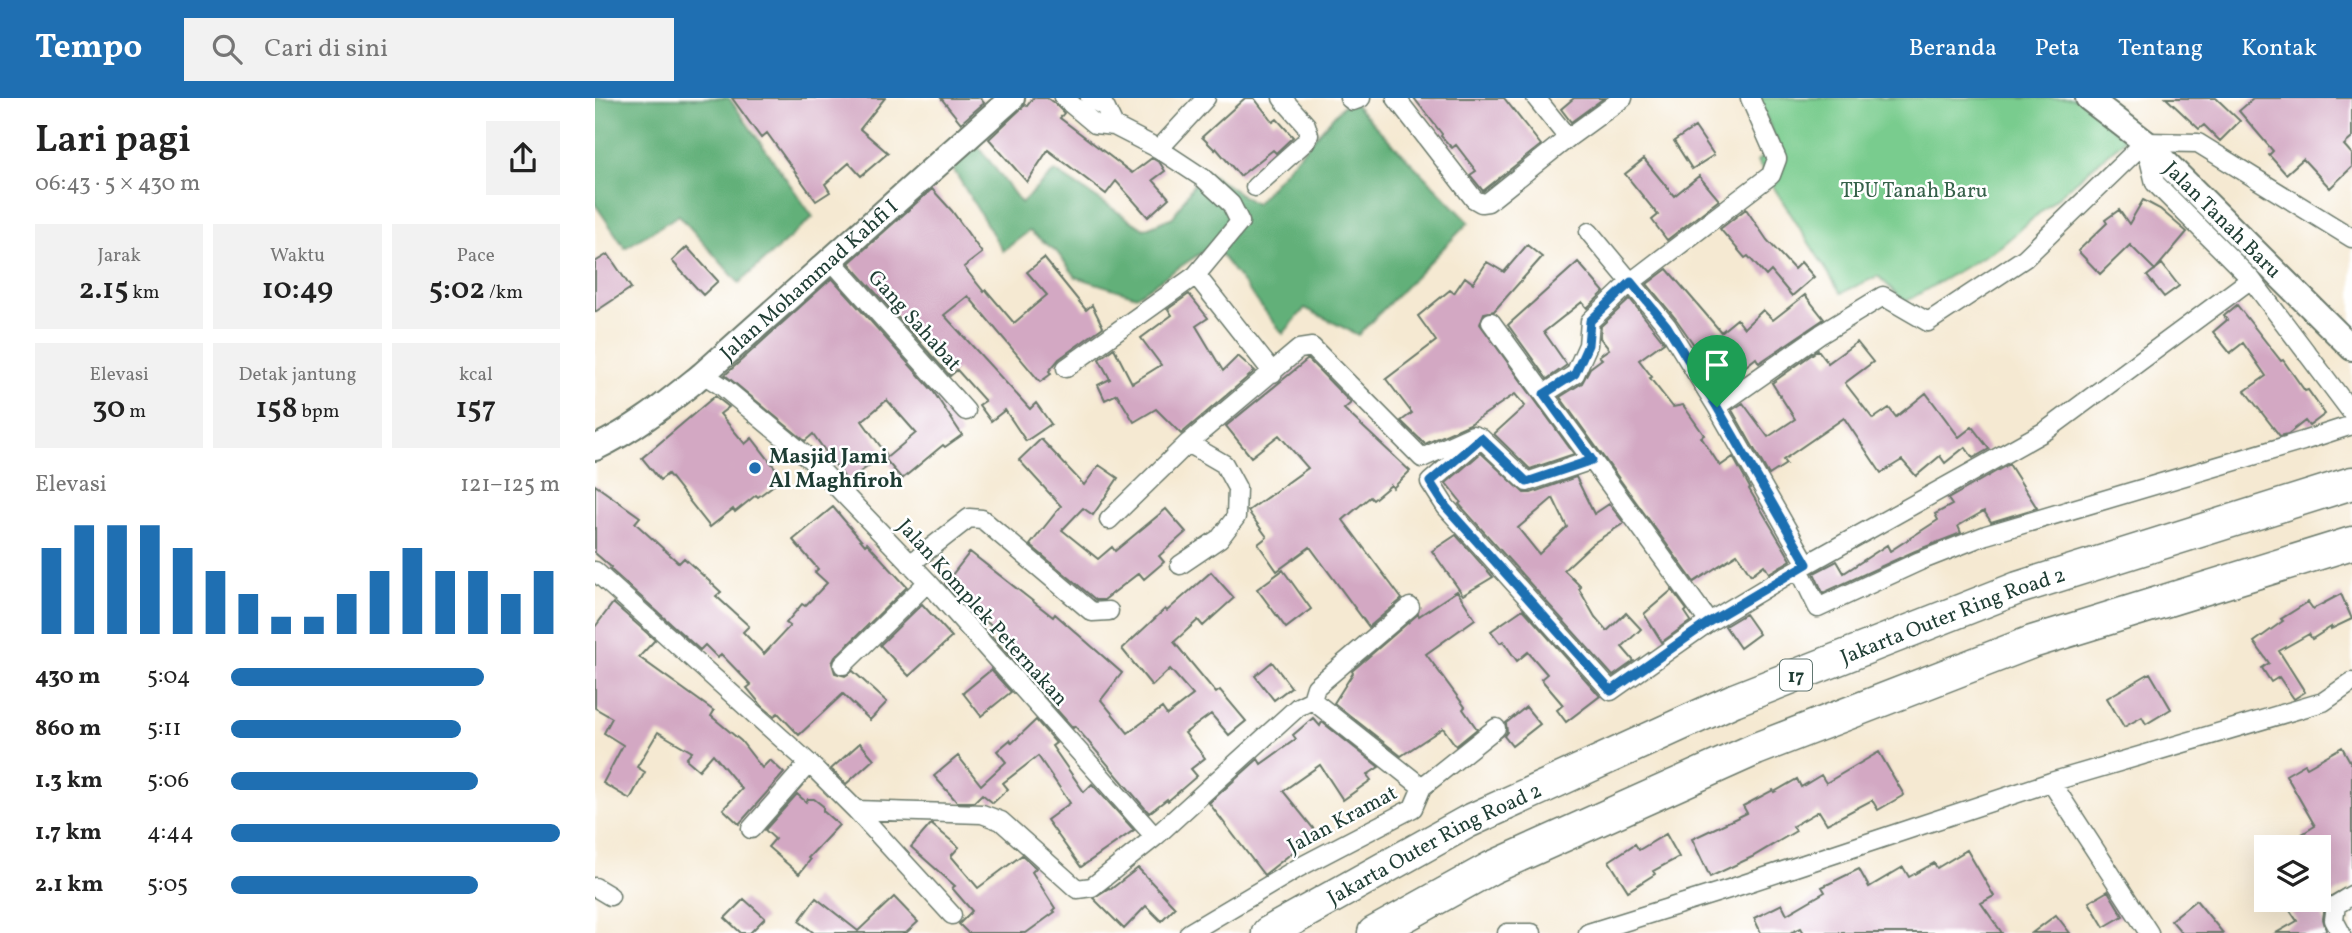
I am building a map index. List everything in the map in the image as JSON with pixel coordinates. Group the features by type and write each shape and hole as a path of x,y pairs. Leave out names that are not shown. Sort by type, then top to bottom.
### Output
{"highway":[{"name":"Jakarta Outer Ring Road 2","path":"1268,933 1467,822 1734,700 2018,587 2352,483"},
{"path":"1374,933 1491,868 1756,749 2032,642 2352,543"}],"main road":[{"name":"Jalan Tanah Baru","path":"2088,98 2145,142 2352,348"},
{"name":"Jalan Mohammad Kahfi I","path":"595,448 624,435 703,374 1007,100"}],"street":[{"path":"1064,98 1095,124 1114,126 1159,149 1203,178 1231,204 1240,222 1196,275 1066,368"},
{"path":"1090,98 1105,107 1114,126"},
{"path":"1159,149 1206,98"},
{"path":"1255,187 1305,142 1309,135 1306,125 1282,98"},
{"path":"1349,98 1353,101 1361,98"},
{"path":"1396,98 1474,199 1481,203 1488,202 1623,98"},
{"path":"1536,98 1569,138"},
{"path":"1544,394 1575,374 1588,345 1590,321 1631,282 1770,175 1777,159 1750,98"},
{"path":"2145,142 2155,183 2251,279 2352,413"},
{"path":"1717,407 1821,334 1883,296 1928,322 2025,258 2145,142 2198,143 2350,234"},
{"path":"1589,232 1667,326 1717,407 1818,608 1920,561 1986,535 2304,442 2352,425"},
{"name":"Gang Sahabat","path":"831,260 966,411"},
{"path":"1196,275 1273,373"},
{"path":"1481,438 1430,482 1446,507 1611,691 1709,622 2047,430 2251,279"},
{"path":"1491,322 1709,622"},
{"path":"1109,520 1188,443 1300,349 1312,347 1422,458 1473,435 1481,438 1527,482 1592,460"},
{"name":"Jalan Komplek Peternakan","path":"703,374 723,387 811,460 928,582 1155,836"},
{"path":"1180,565 1220,538 1236,517 1237,488 1224,464 1188,443"},
{"path":"910,564 969,517 982,519 1093,612 1109,611"},
{"path":"595,571 809,763 952,915"},
{"path":"843,665 928,582"},
{"path":"856,810 982,814 1001,821 1077,889 1085,890 1093,887 1155,836 1298,707 1312,700 1316,687 1410,607"},
{"path":"1588,933 2051,782 2323,702 2352,682"},
{"name":"Jalan Kramat","path":"1189,933 1298,868 1413,808 1422,787 1312,700"},
{"path":"1422,787 1496,727"},
{"path":"751,829 809,763"},
{"path":"2051,782 2149,933"},
{"path":"2341,933 2334,920 2336,905 2352,895"},
{"path":"1507,933 1531,933"}],"green space":[{"path":"595,98 729,98 813,217 739,283 679,215 625,248 595,204"},
{"name":"TPU Tanah Baru","path":"1758,98 2077,98 2125,139 2001,246 1905,302 1878,276 1841,293 1757,161 1778,145"},
{"path":"1349,99 1469,222 1358,335 1305,308 1283,334 1213,245 1136,296 1076,277 1056,251 1029,231 1003,251 947,159 973,139 1021,203 1055,171 1144,229 1173,217 1203,169 1255,204"}],"building":[{"path":"732,98 885,98 860,129 888,153 861,176 849,163 825,184 830,192 816,201 767,133 761,138"},
{"path":"941,98 980,98 984,103 961,123"},
{"path":"1033,98 1047,98 1054,103 1064,113 1060,118 1132,173 1152,158 1160,163 1165,171 1153,180 1169,198 1148,217 1116,181 1106,194 1048,150 1027,182 989,139"},
{"path":"1245,98 1254,98 1273,122 1277,119 1293,137 1276,153 1273,150 1240,176 1216,148 1215,150 1202,137"},
{"path":"1414,98 1504,98 1541,145 1483,191 1470,175 1476,171 1456,145 1452,148 1441,136"},
{"path":"1574,98 1604,98 1571,122 1561,109"},
{"path":"2166,98 2216,98 2240,121 2220,141 2204,125 2199,129"},
{"path":"2254,98 2352,98 2352,138 2344,145 2352,154 2352,167 2330,188 2303,159 2286,174 2269,155 2273,151 2239,111"},
{"path":"1695,127 1714,155 1692,169 1674,141"},
{"path":"1644,159 1674,196 1699,176 1719,200 1667,240 1652,220 1658,215 1625,174"},
{"path":"932,189 952,211 982,253 964,267 1014,323 1047,295 1027,272 1044,258 1086,310 1092,305 1103,327 1059,359 1049,371 1051,374 1040,382 968,296 944,315 1030,409 1036,403 1051,424 1026,441 1005,410 991,421 979,405 985,401 957,370 950,376 849,263"},
{"path":"2143,200 2160,209 2187,232 2155,270 2130,245 2100,274 2078,251 2107,223 2105,220 2119,210 2129,224"},
{"path":"1746,209 1767,240 1794,269 1801,262 1814,277 1792,296 1771,271 1766,276 1748,256 1745,258 1720,229"},
{"path":"1527,245 1542,257 1494,311 1484,313 1480,324 1574,454 1530,469 1494,434 1525,406 1515,394 1470,424 1425,444 1401,421 1412,413 1386,379 1436,341 1418,316 1450,290 1454,293 1465,277 1473,283 1487,262 1504,272"},
{"path":"687,247 718,281 703,295 672,261"},
{"path":"608,254 631,288 595,312 595,262"},
{"path":"1578,262 1604,292 1587,308 1582,302 1544,332 1567,365 1547,379 1508,325"},
{"path":"2162,264 2179,286 2164,297 2147,276"},
{"path":"1667,269 1721,332 1737,319 1744,328 1763,310 1773,320 1805,295 1824,319 1759,363 1756,358 1722,385 1676,319 1647,284"},
{"path":"832,278 933,391 962,435 945,447 943,445 902,479 885,459 916,433 887,400 862,421 886,454 847,481 813,434 805,441 725,375"},
{"path":"1189,294 1208,318 1196,326 1223,371 1238,356 1255,371 1181,434 1156,409 1134,422 1117,394 1105,400 1098,385 1110,379 1099,359 1114,348 1132,383 1161,365 1141,338 1172,315 1168,309"},
{"path":"1630,299 1664,342 1639,360 1652,377 1650,378 1673,407 1683,405 1704,435 1701,437 1720,466 1733,457 1791,560 1769,573 1764,565 1751,575 1737,554 1694,582 1560,397 1582,383 1590,368 1602,359 1599,356 1609,349 1600,338 1601,326"},
{"path":"2237,305 2325,414 2309,426 2305,421 2288,434 2280,436 2245,391 2266,376 2243,343 2230,353 2213,332 2227,320 2224,316"},
{"path":"1857,342 1873,362 1845,383 1873,419 1889,408 1896,417 1926,393 1959,437 1972,427 1989,449 1973,458 1965,447 1945,463 1940,456 1916,476 1902,460 1881,473 1844,418 1783,460 1786,464 1769,475 1732,410 1743,403 1768,437 1795,419 1772,383 1818,350 1828,363"},
{"path":"1308,359 1351,403 1344,409 1410,471 1393,488 1391,485 1373,500 1370,497 1343,520 1402,599 1369,627 1310,547 1277,571 1258,544 1267,537 1248,511 1308,468 1279,435 1251,457 1226,426"},
{"path":"715,396 729,407 720,414 745,444 752,438 783,478 735,512 733,509 710,527 668,474 660,480 642,458"},
{"path":"1041,439 1084,485 1099,465 1118,478 1093,515 1083,508 1062,530 1098,559 1112,547 1115,551 1166,509 1186,532 1159,556 1164,562 1144,579 1139,573 1104,600 1096,600 1030,545 1061,506 1019,460"},
{"path":"1481,453 1524,493 1576,477 1594,514 1609,504 1624,523 1592,544 1564,570 1581,587 1579,589 1595,617 1607,631 1626,613 1641,629 1622,647 1634,661 1613,676 1459,504 1461,502 1446,483","holes":["1553,498 1567,527 1539,554 1518,528"]},
{"path":"2009,464 2037,508 1991,522 1984,511 1958,526 1961,533 1823,593 1814,573 1837,561 1844,573 1887,545 1890,551 1938,520 1935,514 1952,505 1948,499"},
{"path":"595,485 640,517 635,523 679,563 684,558 721,592 716,596 749,626 743,632 764,654 790,626 786,623 802,604 805,606 827,583 815,572 818,569 793,540 833,507 865,545 867,543 907,587 832,663 835,673 845,676 853,671 887,702 870,720 843,694 799,735 778,713 774,716 762,706 747,688 751,685 721,654 718,658 705,645 700,650 595,553"},
{"path":"1456,535 1493,577 1463,595 1432,551"},
{"path":"970,552 1053,617 1055,614 1122,673 1101,700 1128,733 1162,708 1167,715 1193,695 1170,669 1152,686 1122,649 1165,609 1167,611 1211,572 1234,598 1203,626 1198,620 1174,642 1216,693 1220,690 1246,721 1229,735 1211,714 1185,733 1205,758 1191,769 1197,776 1149,813 1075,726 1073,728 987,631 992,626 966,608 945,584"},
{"path":"1283,570 1311,609 1286,628 1257,589"},
{"path":"1672,590 1687,610 1685,612 1691,621 1662,642 1644,614"},
{"path":"1457,591 1475,619 1426,654 1465,707 1463,709 1477,729 1456,746 1443,728 1401,756 1334,703 1352,671 1418,614 1419,616"},
{"path":"2341,594 2352,619 2331,627 2312,639 2309,634 2279,651 2305,692 2294,699 2279,677 2271,682 2262,668 2269,663 2254,642 2283,621 2281,619 2308,602 2313,609"},
{"path":"613,603 655,640 639,657 714,711 711,716 741,741 762,768 770,760 784,773 739,824 723,809 742,789 713,754 699,770 686,759 692,752 658,732 637,767 645,772 630,799 603,783 623,745 604,733 612,718 595,708 595,627"},
{"path":"922,604 952,637 909,676 880,645"},
{"path":"1523,609 1600,696 1566,722 1557,710 1563,705 1541,679 1547,674 1528,652 1517,661 1503,641 1500,643 1491,631"},
{"path":"1745,614 1759,634 1740,648 1725,626"},
{"path":"1272,662 1291,687 1274,700 1255,676"},
{"path":"991,670 1011,692 981,716 963,693"},
{"path":"2150,673 2171,709 2146,724 2142,717 2124,727 2107,698"},
{"path":"1526,707 1540,724 1512,746 1504,736 1507,732 1506,723"},
{"path":"1313,718 1320,726 1322,722 1379,767 1367,775 1371,780 1343,800 1320,765 1283,791 1317,833 1264,875 1209,803 1258,759 1261,764 1296,739 1293,735"},
{"path":"1036,720 1056,743 1052,746 1084,792 1092,784 1134,830 1081,867 1047,820 1070,803 1038,756 1003,783 1008,789 993,803 982,794 974,802 957,802 934,776 958,756 981,785 1006,762 997,751 1010,740 1012,743"},
{"path":"860,743 874,759 846,784 831,769"},
{"path":"2342,747 2352,765 2352,884 2331,896 2331,835 2303,835 2315,826 2286,775 2305,764 2307,767"},
{"path":"1879,752 1904,795 1878,810 1872,800 1827,824 1819,811 1793,826 1796,831 1752,857 1710,877 1692,839 1747,813 1743,806 1773,790 1774,792 1797,779 1801,787 1821,775 1826,783"},
{"path":"797,794 806,802 808,799 814,799 839,825 808,858 810,860 799,874 768,847 775,839 765,830"},
{"path":"931,824 959,847 951,856 978,888 1022,855 1036,868 1032,872 1055,912 1026,933 968,933 959,924 972,911 952,888 955,886 911,847"},
{"path":"1666,834 1679,857 1653,871 1655,874 1628,891 1609,861 1635,844 1639,850"},
{"path":"1967,850 1994,896 1981,903 2002,933 1804,933 1801,928 1790,933 1761,933 1754,918 1782,904 1787,914 1825,892 1822,887 1859,869 1869,887 1903,867 1909,877 1934,863 1937,868"},
{"path":"1138,868 1175,907 1161,921 1146,906 1124,929 1093,898 1111,889"},
{"path":"2108,891 2123,916 2104,927 2089,902"},
{"path":"894,897 918,922 906,933 814,933 799,921 816,898 858,931"},
{"path":"744,899 765,918 750,933 741,933 725,918"},
{"path":"2196,900 2223,933 2182,933 2171,920"},
{"path":"2291,912 2324,912 2326,930 2321,933 2276,933 2297,921"},
{"path":"2056,915 2070,933 2032,933"}],"place":[{"name":"Masjid Jami Al Maghfiroh","path":"755,468"}],"route":[{"path":"1631,282 1667,326 1717,407 1807,564 1709,622 1611,691 1446,507 1430,482 1481,438 1527,482 1592,460 1544,394 1575,374 1588,345 1590,321 1631,282"}]}
